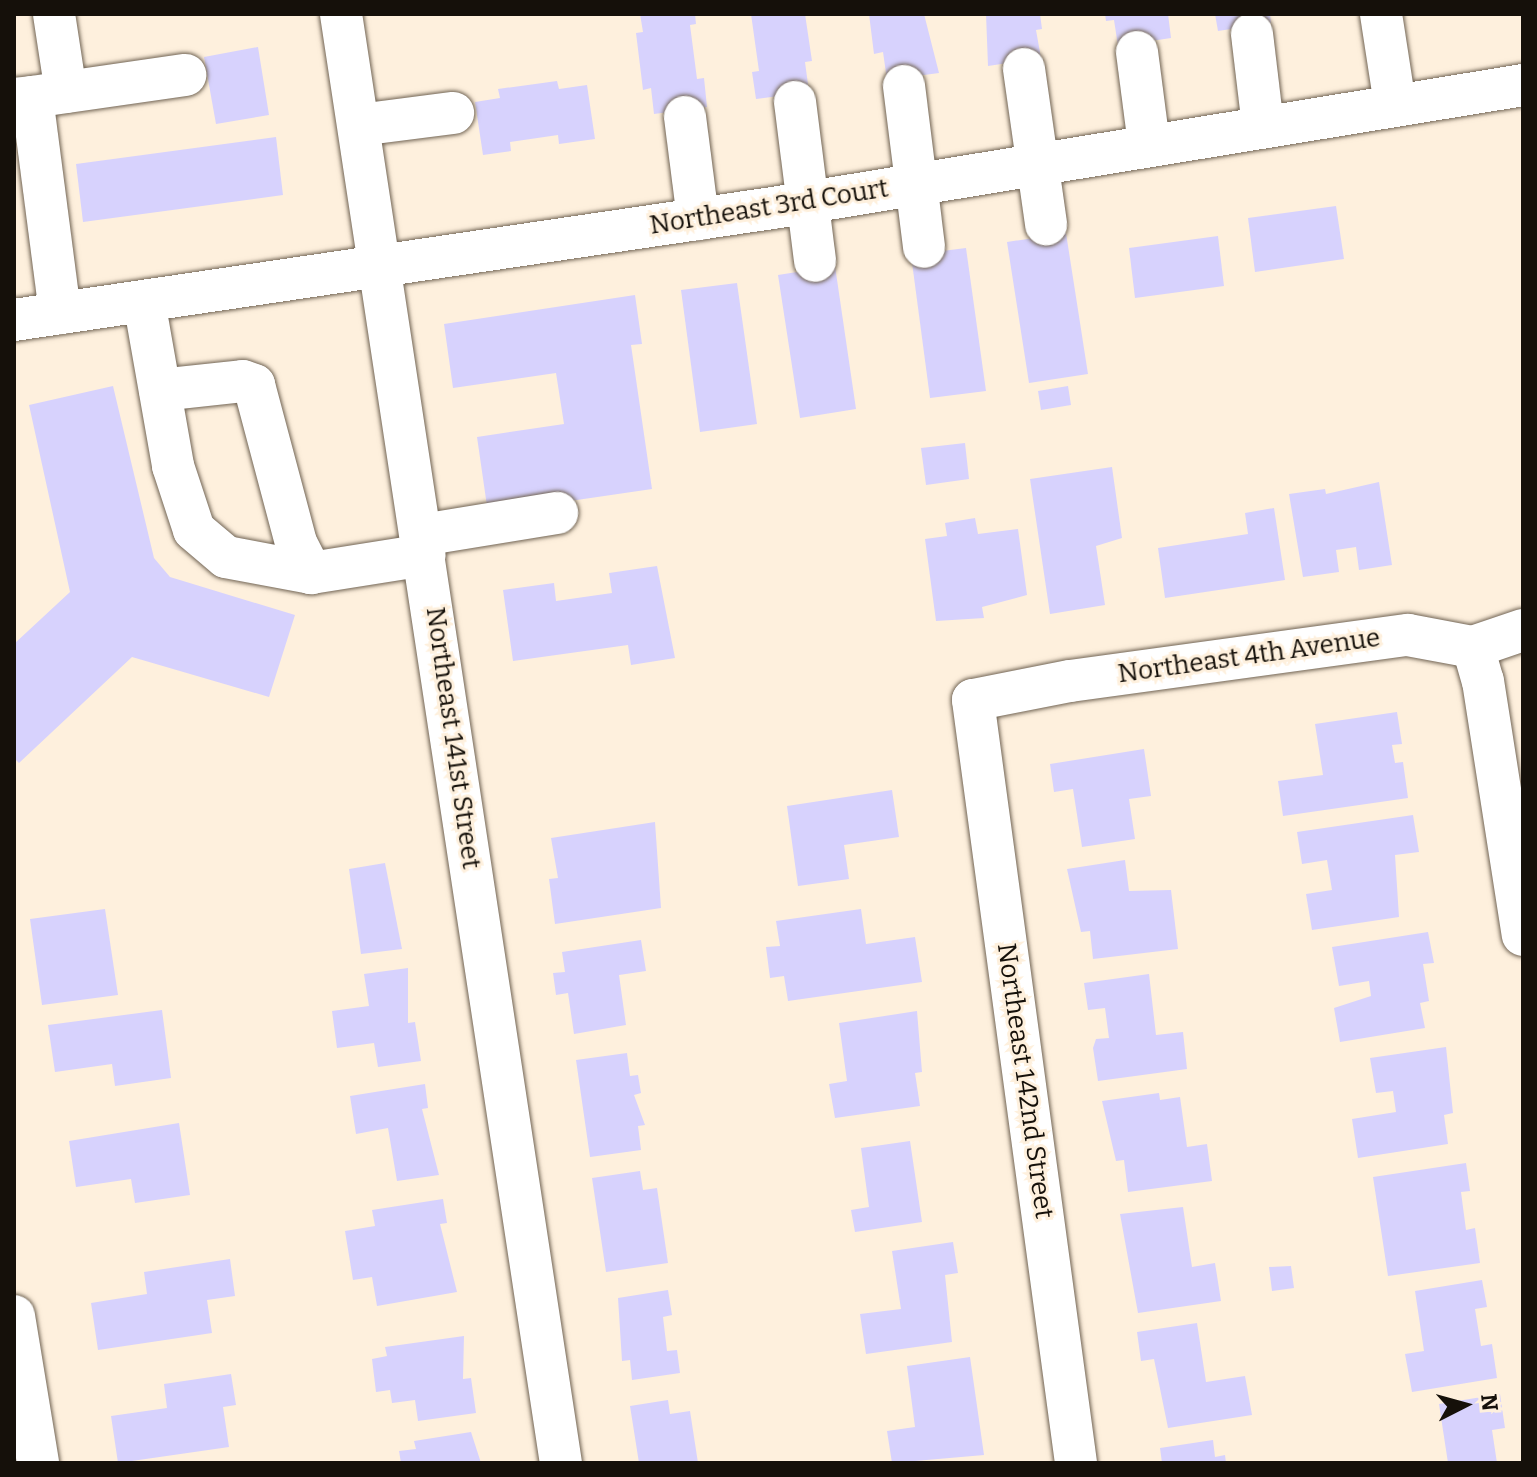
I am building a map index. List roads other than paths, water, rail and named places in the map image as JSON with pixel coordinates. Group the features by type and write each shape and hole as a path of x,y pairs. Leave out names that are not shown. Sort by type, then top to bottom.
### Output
{"street":[{"path":"54,14 38,96 60,313"},
{"name":"Northeast 141st Street","path":"341,14 382,266 561,1463"},
{"path":"1381,14 1395,104"},
{"path":"1252,34 1263,126"},
{"path":"1137,52 1149,145"},
{"path":"1024,69 1046,224"},
{"path":"38,96 185,75"},
{"name":"Northeast 3rd Court","path":"14,320 808,203 1523,85"},
{"path":"904,86 924,247"},
{"path":"795,102 815,261"},
{"path":"359,125 453,113"},
{"path":"685,117 698,219"},
{"path":"144,301 173,466 194,530 226,557 311,573 557,513"},
{"path":"160,390 243,381 254,385 296,543 311,573"},
{"name":"Northeast 4th Avenue","path":"973,700 1070,681 1408,635 1473,647 1523,630"},
{"path":"1473,647 1483,681 1523,935"},
{"name":"Northeast 142nd Street","path":"973,700 1076,1463"},
{"path":"14,1316 38,1463"}]}
